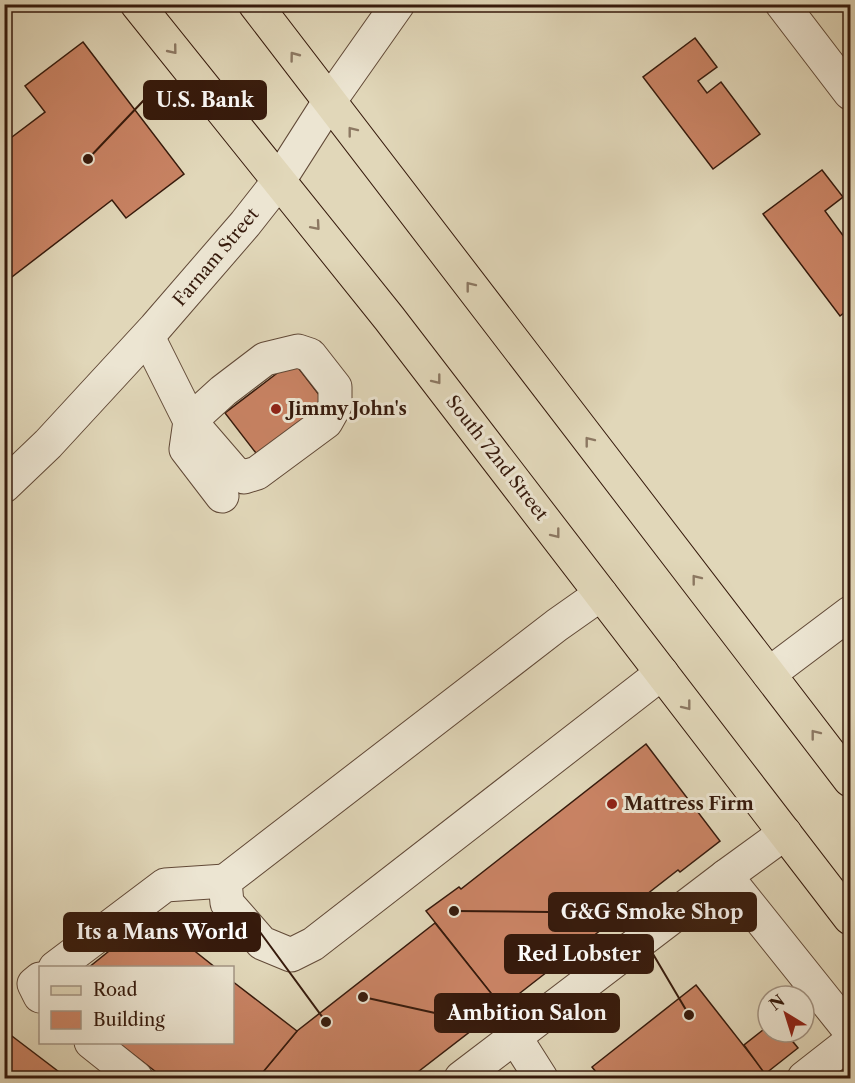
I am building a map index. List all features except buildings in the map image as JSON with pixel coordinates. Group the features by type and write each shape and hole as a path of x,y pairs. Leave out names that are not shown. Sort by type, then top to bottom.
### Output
{"main road":[{"name":"South 72nd Street","path":"137,4 278,182 326,237 850,918"},
{"path":"255,4 850,780"}],"street":[{"name":"Farnam Street","path":"4,486 48,444 147,337 245,224 278,182 329,102 398,4"},
{"path":"782,4 850,93"},
{"path":"147,337 190,421 234,472 244,477 257,473 326,422 335,406 335,387 310,355 298,351 265,359 223,390 190,421 186,449 222,496"},
{"path":"58,966 165,885 225,881 548,632 601,594"},
{"path":"769,674 850,613"},
{"path":"225,881 227,903 262,943 291,955 313,944 662,673"},
{"path":"461,1078 785,833"},
{"path":"726,876 850,1031"},
{"path":"39,980 34,984 39,994"},
{"path":"514,1037 541,1078"},
{"path":"804,1078 850,1041"},
{"path":"94,1044 136,1078"}],"place":[{"name":"U.S. Bank","path":"88,159"},
{"name":"Jimmy John's","path":"276,409"},
{"name":"Mattress Firm","path":"612,804"},
{"name":"G&G Smoke Shop","path":"454,911"},
{"name":"Ambition Salon","path":"363,997"},
{"name":"Red Lobster","path":"689,1015"},
{"name":"Its a Mans World","path":"326,1022"}]}
